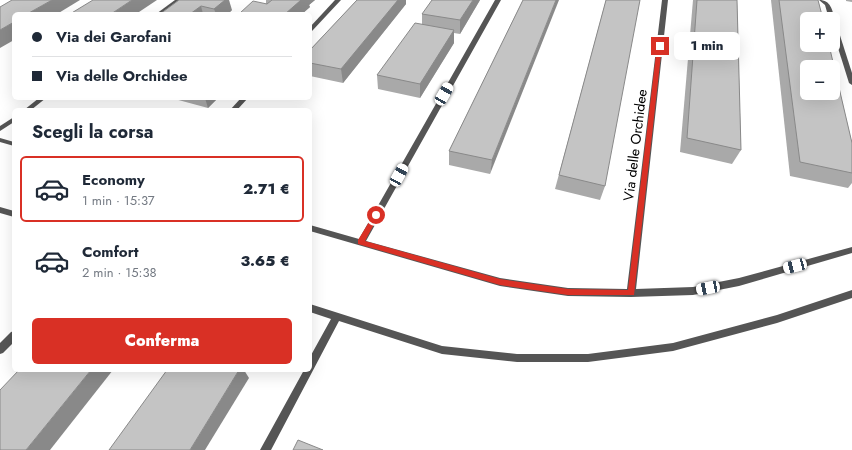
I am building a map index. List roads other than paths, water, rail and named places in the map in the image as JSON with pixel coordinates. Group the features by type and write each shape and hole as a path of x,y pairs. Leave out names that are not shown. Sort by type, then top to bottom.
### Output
{"street":[{"path":"162,12 178,0"},
{"path":"312,28 338,0"},
{"path":"361,242 498,0"},
{"name":"Via delle Orchidee","path":"631,293 665,0"},
{"path":"822,0 827,4 830,12"},
{"path":"840,45 852,83"},
{"path":"30,108 40,100"},
{"path":"235,108 243,100"},
{"path":"0,130 12,121"},
{"path":"0,140 12,143"},
{"path":"0,210 12,213"},
{"path":"312,229 507,283 568,292 631,293 700,289 739,282 852,250"},
{"path":"312,309 442,350 517,358 588,358 673,347 777,319 852,294"},
{"path":"312,363 337,316"},
{"path":"0,350 12,337"},
{"path":"265,450 307,372"}]}
